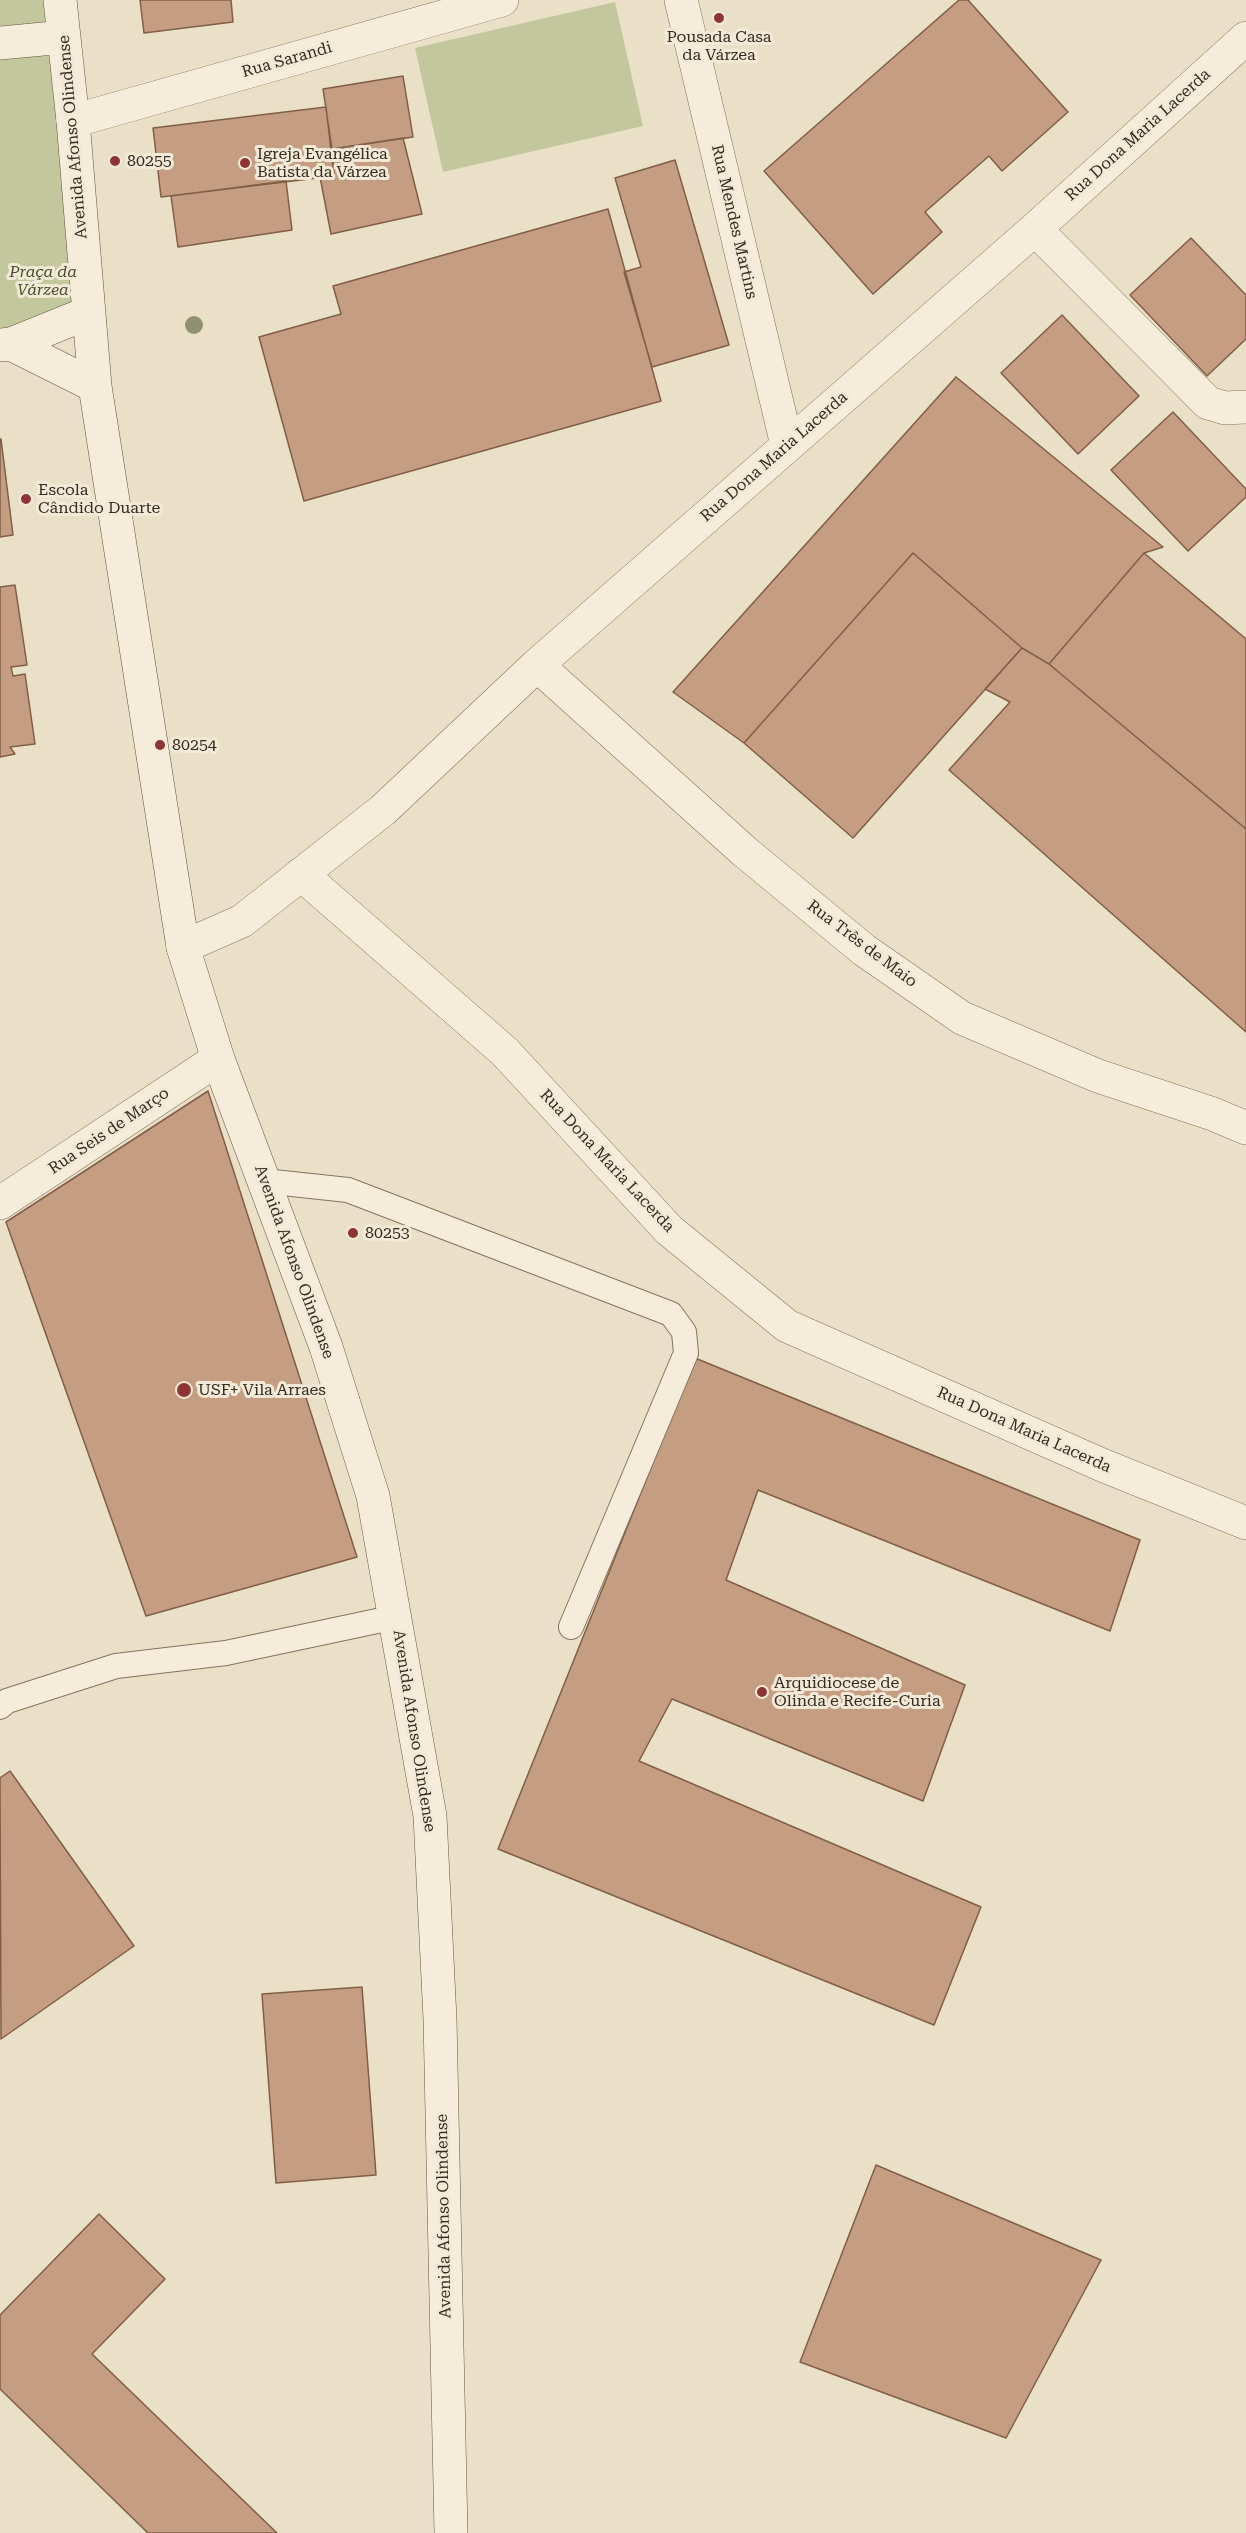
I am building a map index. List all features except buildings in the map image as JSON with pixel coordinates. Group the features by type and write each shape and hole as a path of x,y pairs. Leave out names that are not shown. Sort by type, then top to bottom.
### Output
{"street":[{"name":"Avenida Afonso Olindense","path":"60,0 73,120 95,386 183,947 218,1059 326,1347 373,1496 430,1816 440,2019 451,2533"},
{"name":"Rua Sarandi","path":"73,120 502,0"},
{"name":"Rua Mendes Martins","path":"681,0 786,445"},
{"path":"0,43 64,37"},
{"name":"Rua Dona Maria Lacerda","path":"183,947 242,921 383,810 537,665 1035,229 1246,38"},
{"path":"1035,229 1208,403 1225,408 1246,407"},
{"path":"6,344 88,313"},
{"path":"6,344 95,386"},
{"name":"Rua Três de Maio","path":"537,665 745,852 864,950 962,1018 1098,1076 1214,1114 1246,1128"},
{"name":"Rua Dona Maria Lacerda","path":"301,873 505,1052 669,1230 787,1326 1102,1465 1246,1523"},
{"name":"Rua Seis de Março","path":"0,1203 218,1059"}],"lane":[{"path":"264,1181 348,1190 671,1314 684,1332 686,1353 571,1628"},
{"path":"0,1707 7,1701 116,1666 226,1653 396,1617"}],"green space":[{"name":"Praça da Várzea","path":"0,0 71,0 88,313 0,345"},
{"path":"615,2 643,126 443,172 415,48"}],"place":[{"name":"Pousada Casa da Várzea","path":"719,18"},
{"name":"80255","path":"115,161"},
{"name":"Igreja Evangélica Batista da Várzea","path":"245,163"},
{"name":"Escola Cândido Duarte","path":"26,499"},
{"name":"80254","path":"160,745"},
{"name":"80253","path":"353,1233"},
{"name":"USF+ Vila Arraes","path":"184,1390"},
{"name":"Arquidiocese de Olinda e Recife-Curia","path":"762,1692"}]}
